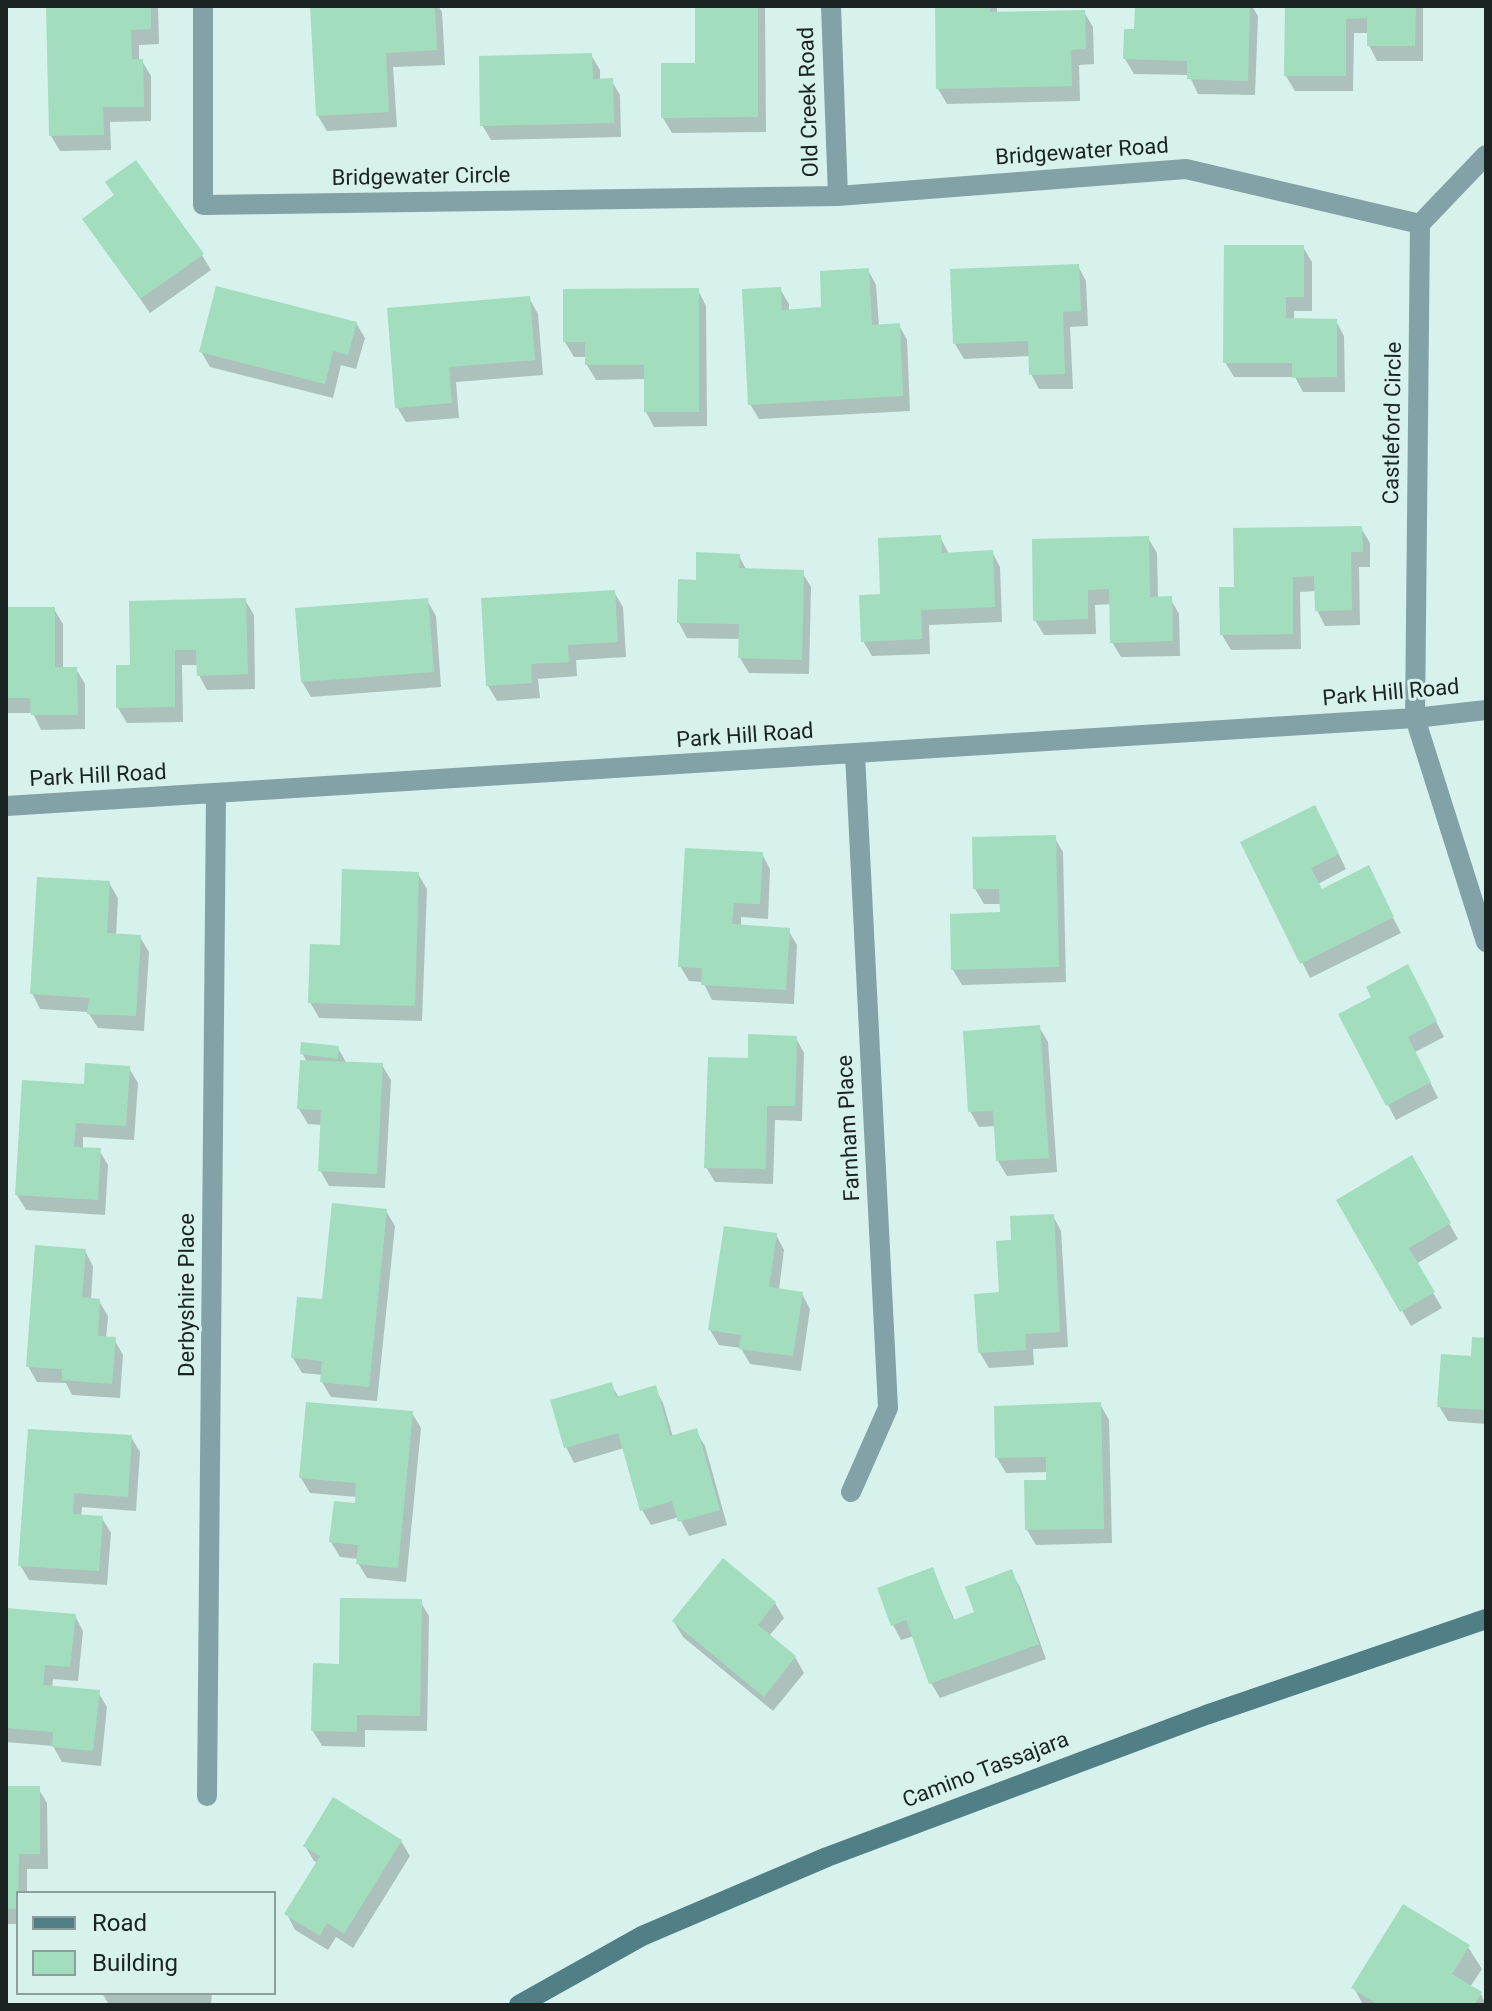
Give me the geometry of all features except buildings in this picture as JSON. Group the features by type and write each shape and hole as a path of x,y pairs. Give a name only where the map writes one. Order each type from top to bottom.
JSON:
{"street":[{"name":"Bridgewater Circle","path":"203,6 203,205 838,196"},
{"name":"Old Creek Road","path":"831,6 838,196"},
{"path":"1420,224 1486,155"},
{"name":"Bridgewater Road","path":"838,196 1186,169 1420,224"},
{"name":"Castleford Circle","path":"1420,224 1415,718 1486,942"},
{"name":"Park Hill Road","path":"6,806 1415,718 1486,710"},
{"name":"Farnham Place","path":"851,1492 888,1408 855,754"},
{"name":"Derbyshire Place","path":"207,1796 216,795"},
{"name":"Camino Tassajara","path":"519,2005 642,1936 827,1857 1206,1715 1486,1619"}]}
